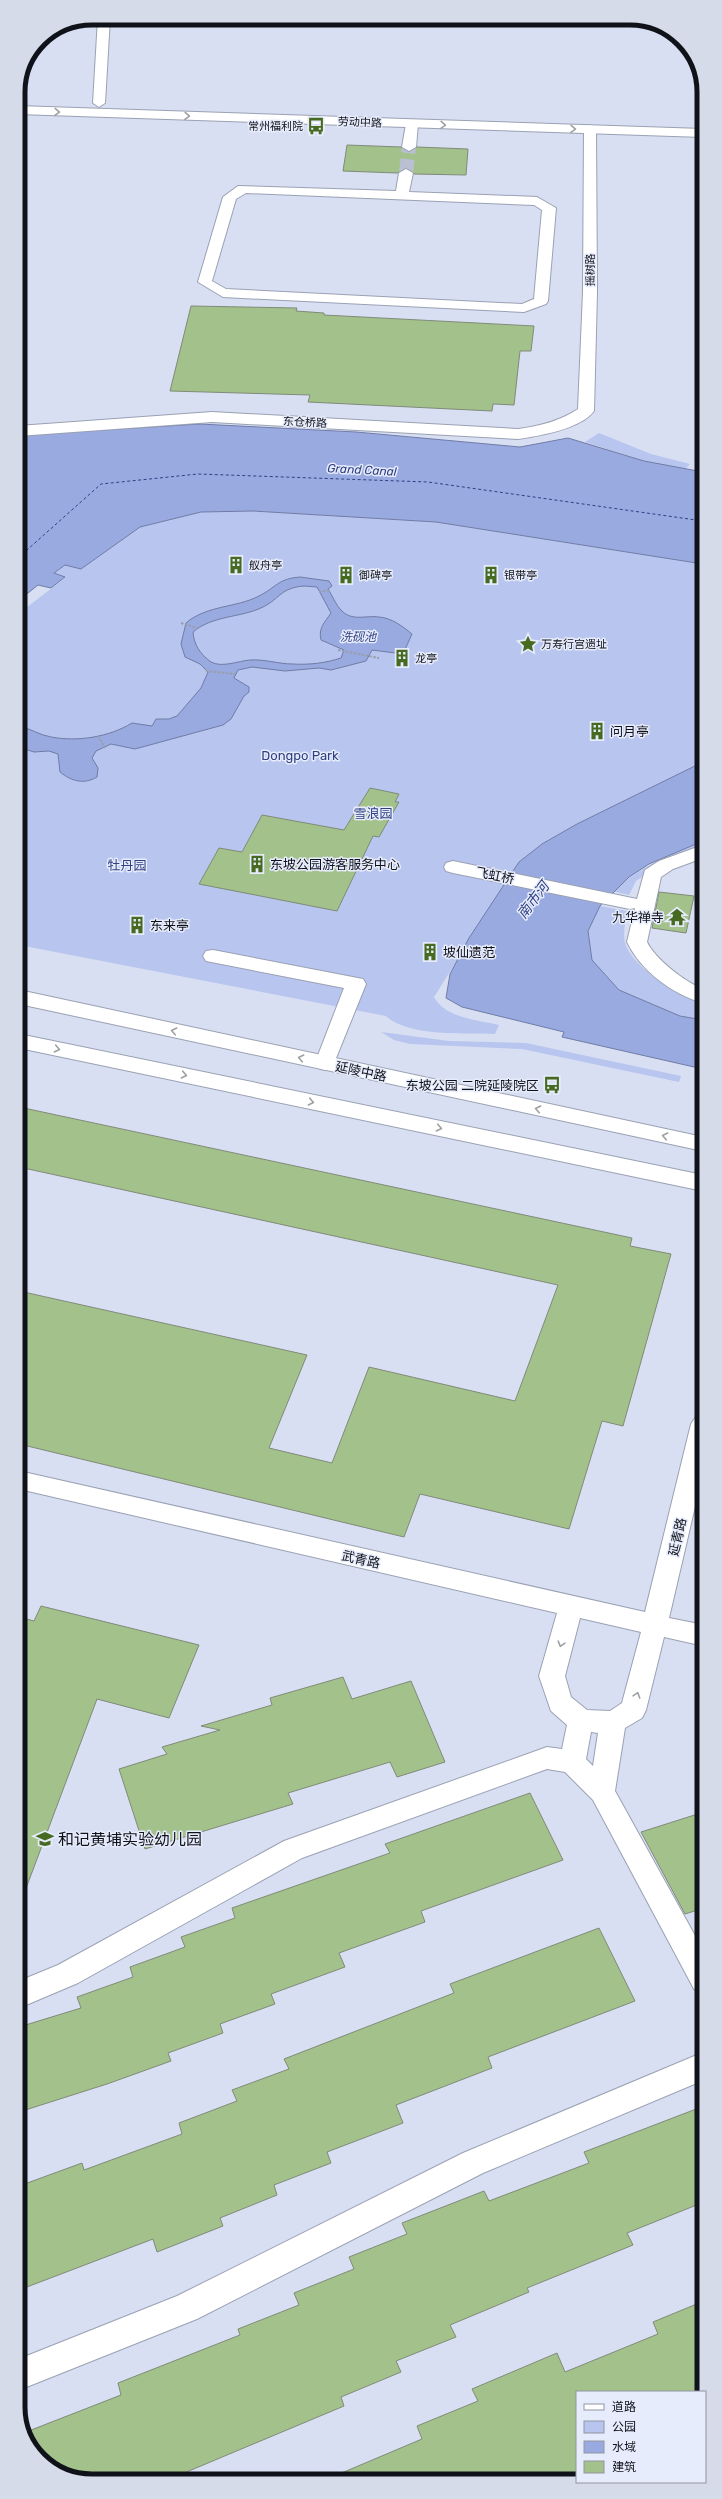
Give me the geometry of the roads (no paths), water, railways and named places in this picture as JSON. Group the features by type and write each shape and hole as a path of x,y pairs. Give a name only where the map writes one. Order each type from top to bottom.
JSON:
{"main road":[{"path":"99,103 104,25"},
{"name":"劳动中路","path":"25,100 697,122"},
{"name":"劳动中路","path":"25,110 697,133"},
{"path":"409,147 412,124"},
{"name":"摇树路","path":"586,411 590,292 590,129"},
{"path":"402,196 406,173"},
{"path":"243,189 402,196 537,201 549,208 541,301 524,308 223,293 204,282 230,197 243,189"},
{"name":"东仓桥路","path":"25,430 212,417 518,434 541,431 572,421 586,411"},
{"path":"697,853 666,864 652,874 637,942 642,954 684,989 697,994"},
{"name":"飞虹桥","path":"453,867 630,903"},
{"path":"213,956 356,984 325,1063"},
{"name":"延陵中路","path":"25,998 697,1143"},
{"path":"25,1042 697,1182"},
{"name":"延青路","path":"613,1722 633,1710 656,1627 697,1450"},
{"name":"武青路","path":"25,1481 656,1627 697,1635"},
{"path":"571,1607 552,1676 560,1702 581,1721 613,1722 602,1792"},
{"path":"572,1762 581,1721"},
{"path":"25,1992 68,1974 294,1848 547,1758 572,1762 602,1792 697,1963"},
{"path":"25,2373 186,2308 473,2163 697,2069"}],"water":[{"name":"Grand Canal","path":"200,424 356,432 520,447 568,438 644,461 697,471 697,563 436,522 253,511 201,512 140,527 81,569 65,565 54,573 65,577 51,588 38,585 25,595 25,435"},
{"name":"洗砚池","path":"300,577 329,581 332,586 328,589 337,605 345,614 354,617 384,618 401,625 412,634 403,654 372,650 366,661 331,670 319,668 285,671 252,667 238,670 234,678 249,687 249,692 244,696 231,719 223,725 135,749 111,744 96,751 92,758 98,768 97,777 87,781 73,780 60,772 58,754 49,751 34,752 25,749 25,728 42,735 72,739 103,735 132,723 152,726 156,719 169,719 177,716 201,688 208,672 200,664 185,657 181,644 186,623 203,613 250,600 286,580","holes":["296,587 317,587 331,613 321,629 321,640 344,650 341,658 323,662 287,664 250,660 230,664 215,664 207,659 196,645 193,632 209,622 254,611 269,604 285,591"]},
{"name":"南市河","path":"697,765 697,844 649,864 629,877 600,906 588,931 592,960 619,990 680,1016 697,1019 697,1068 562,1037 564,1032 462,1007 446,998 450,974 469,938 519,862 542,844 577,824"}],"tunnel":[{"path":"406,173 409,147"}],"place":[{"name":"常州福利院","path":"316,126"},
{"name":"舣舟亭","path":"236,565"},
{"name":"御碑亭","path":"346,575"},
{"name":"银带亭","path":"491,575"},
{"name":"万寿行宫遗址","path":"528,644"},
{"name":"龙亭","path":"402,658"},
{"name":"问月亭","path":"597,731"},
{"name":"东坡公园游客服务中心","path":"257,864"},
{"name":"九华禅寺","path":"677,917"},
{"name":"东来亭","path":"137,925"},
{"name":"坡仙遗范","path":"430,952"},
{"name":"东坡公园 二院延陵院区","path":"552,1085"},
{"name":"和记黄埔实验幼儿园","path":"45,1839"}],"park label":[{"name":"Dongpo Park","path":"300,755"},
{"name":"雪浪园","path":"373,813"},
{"name":"牡丹园","path":"127,865"}]}
